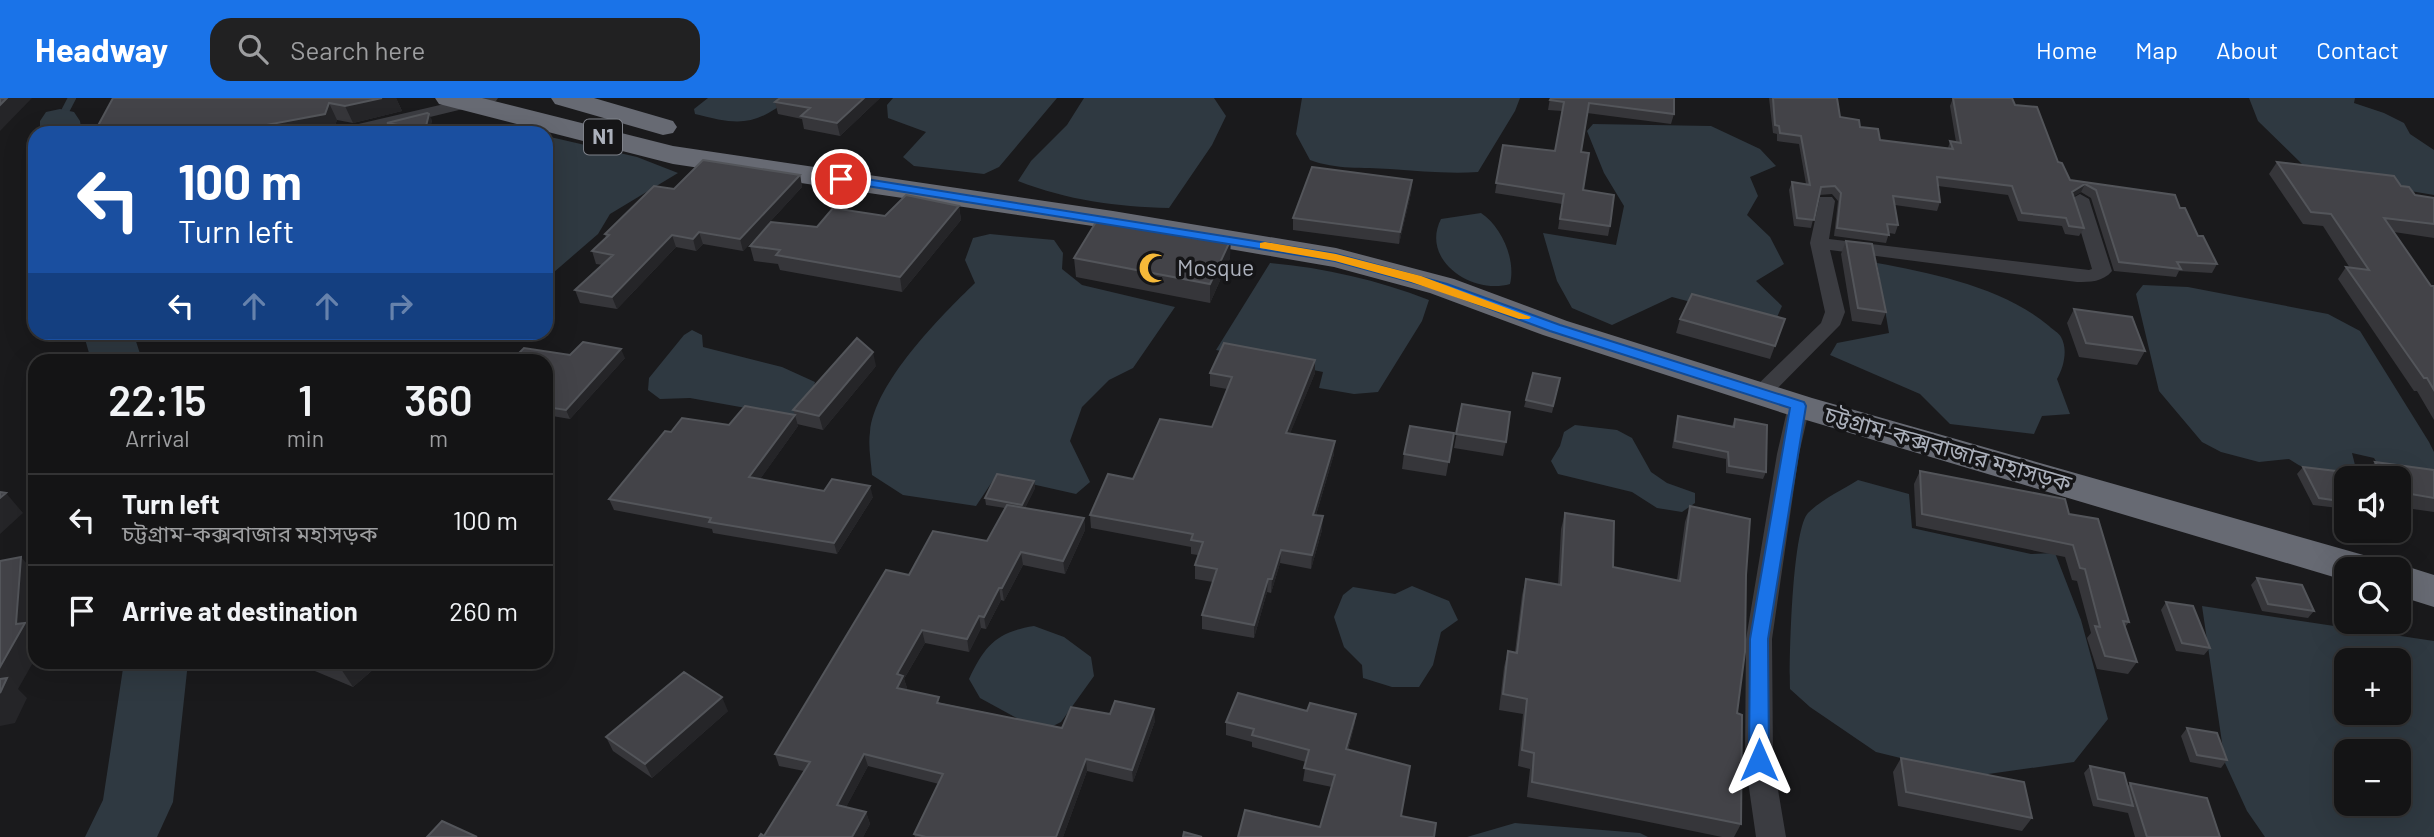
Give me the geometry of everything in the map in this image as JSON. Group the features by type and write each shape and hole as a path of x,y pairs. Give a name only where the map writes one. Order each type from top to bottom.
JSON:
{"highway":[{"name":"চট্টগ্রাম-কক্সবাজার মহাসড়ক","path":"569,98 703,140 759,166"},
{"name":"চট্টগ্রাম-কক্সবাজার মহাসড়ক","path":"470,100 673,155 759,166 1336,258 1442,286 1555,328 1798,406 2334,562"},
{"path":"2411,584 2434,591"}],"street":[{"path":"370,126 470,100"},
{"path":"1819,243 2093,276 2102,271 2080,199"},
{"path":"1760,393 1829,325 1835,312 1819,243 1826,201"},
{"path":"1771,837 1759,760 1759,639 1798,406"}],"shaded area":[{"path":"708,98 790,98 755,119 734,121 695,114 694,109"},
{"path":"893,98 1057,98 999,167 984,174 914,166 903,157 926,132 888,118 887,105"},
{"path":"1084,98 1214,98 1226,116 1212,145 1169,208 1092,201 1018,181 1031,161 1067,125"},
{"path":"1302,98 1520,98 1478,172 1456,173 1340,167 1310,160 1296,134"},
{"path":"2249,98 2355,98 2354,103 2404,123 2410,134 2434,150 2434,195 2369,184 2302,164 2258,121"},
{"path":"1593,124 1711,126 1760,149 1776,166 1750,177 1758,196 1747,215 1770,237 1784,264 1756,281 1782,306 1774,324 1672,297 1612,325 1572,308 1557,281 1543,233 1616,245 1624,206 1604,173 1587,131"},
{"path":"553,138 637,157 678,173 610,214 598,234 553,273"},
{"path":"1481,213 1489,219 1506,245 1511,265 1510,284 1495,286 1466,279 1453,271 1438,248 1436,234 1441,219"},
{"path":"990,234 1054,240 1063,253 1062,269 1082,285 1175,307 1133,368 1109,380 1082,407 1070,441 1090,482 1076,494 996,476 976,506 903,495 872,475 869,437 874,413 883,393 911,352 975,283 965,260 973,238"},
{"path":"1270,263 1351,276 1429,300 1422,321 1378,392 1354,394 1319,388 1323,372 1216,350"},
{"path":"1877,263 1945,277 1989,292 2010,301 2049,326 2059,334 2063,342 2064,358 2057,379 2070,414 2042,416 2034,434 1950,424 1920,394 1830,355 1837,343 1889,333"},
{"path":"2143,285 2188,287 2328,314 2360,331 2429,442 2434,452 2434,477 2411,474 2411,466 2379,466 2374,458 2352,453 2355,465 2334,466 2334,472 2313,471 2289,459 2259,462 2221,452 2202,442 2159,391 2136,294"},
{"path":"692,330 702,335 703,347 782,367 815,382 811,398 796,417 690,398 660,399 648,390 649,378 684,335"},
{"path":"1575,425 1617,430 1632,438 1651,472 1667,483 1695,493 1695,503 1682,512 1657,508 1632,492 1558,474 1551,461 1564,432"},
{"path":"1858,480 1909,494 1912,528 2031,554 2055,553 2081,620 2108,719 2074,762 1974,776 1876,752 1810,707 1790,689 1795,569 1803,524 1813,508"},
{"path":"1412,586 1449,601 1458,620 1441,632 1433,665 1419,687 1392,687 1363,678 1362,665 1344,647 1334,617 1343,595 1353,587 1395,594"},
{"path":"2202,606 2334,626 2334,634 2388,634 2434,641 2434,837 2265,837 2247,811 2225,763"},
{"path":"1034,626 1064,637 1091,657 1094,676 1061,722 1053,726 1033,727 980,698 969,679 981,657 1001,636"},
{"path":"1515,823 1640,833 1648,837 1467,837"}],"building":[{"path":"113,98 382,98 345,106 329,103 325,114 266,126 98,126"},
{"path":"780,98 864,98 837,123 801,116 810,108 775,102"},
{"path":"1674,98 1674,114 1589,103 1581,152 1589,153 1583,190 1614,195 1610,226 1560,219 1564,194 1496,183 1503,145 1555,151 1564,102 1550,100"},
{"path":"1773,98 1837,98 1840,117 1859,120 1860,127 1878,129 1880,140 1953,149 1950,141 1961,143 1953,98 2012,98 2015,105 2037,107 2058,162 2062,163 2070,180 2175,195 2180,208 2185,208 2198,236 2203,236 2217,264 2177,262 2181,269 2119,262 2096,190 2085,184 2072,192 2084,228 2069,226 2066,218 2022,213 2012,186 1937,177 1940,202 1893,196 1898,225 1887,224 1889,235 1837,228 1841,193 1835,186 1821,187 1814,220 1797,218 1792,182 1810,185 1801,136 1780,133 1779,126 1775,125"},
{"path":"427,113 429,114 426,126 387,123"},
{"path":"703,160 800,175 740,239 699,232 693,239 672,235 612,297 575,290 613,255 592,251 609,235 605,234 654,186 674,189"},
{"path":"2277,162 2394,176 2401,186 2409,187 2415,195 2434,198 2434,224 2384,218 2431,286 2434,286 2434,390 2346,267 2369,270 2331,214 2311,212"},
{"path":"1312,167 1412,180 1400,232 1293,218"},
{"path":"906,195 959,206 900,277 776,255 780,250 750,246 771,222 817,227 833,208 885,216"},
{"path":"1099,217 1231,239 1210,284 1074,258"},
{"path":"1846,241 1872,244 1886,312 1858,308"},
{"path":"1692,294 1785,319 1775,346 1680,319"},
{"path":"2074,309 2132,317 2145,351 2086,343"},
{"path":"857,338 873,352 819,416 793,410"},
{"path":"583,342 621,349 566,410 553,408 553,354 518,354 524,348 570,355"},
{"path":"1224,343 1315,360 1286,433 1335,441 1313,515 1323,516 1312,555 1281,550 1272,579 1268,579 1254,625 1202,615 1217,569 1195,565 1203,542 1191,540 1193,534 1090,515 1108,474 1133,479 1160,419 1212,427 1232,377 1210,373"},
{"path":"1533,373 1560,378 1553,406 1526,400"},
{"path":"1462,404 1510,412 1506,442 1456,434"},
{"path":"745,406 795,415 749,477 824,491 832,479 870,486 834,543 709,522 711,518 609,499 665,431 671,432 682,418 729,425"},
{"path":"1678,416 1734,427 1735,419 1767,425 1766,472 1729,466 1728,452 1675,441"},
{"path":"1410,426 1454,433 1449,462 1404,454"},
{"path":"2375,462 2404,466 2377,466"},
{"path":"2303,467 2334,471 2334,500 2319,498"},
{"path":"2411,467 2434,470 2434,498 2411,494"},
{"path":"1920,471 2065,499 2069,514 2098,519 2129,622 2123,621 2137,662 2105,656 2095,626 2100,627 2085,569 2080,568 2073,545 1922,514"},
{"path":"997,474 1034,481 1022,505 985,498"},
{"path":"1007,505 1084,518 1063,561 1021,552 984,617 979,616 967,639 922,630 897,674 903,676 897,688 939,697 937,703 1062,728 1071,707 1110,714 1115,701 1154,709 1132,770 1086,759 1056,837 926,837 914,834 943,774 864,754 837,805 866,812 852,837 759,837 761,834 764,836 810,762 775,754 886,570 909,575 933,531 987,541"},
{"path":"1690,506 1750,519 1745,652 1737,713 1742,715 1741,824 1532,782 1534,753 1522,750 1527,699 1503,694 1508,651 1517,653 1526,579 1561,585 1565,513 1614,521 1613,567 1680,581"},
{"path":"21,557 16,624 25,623 0,667 0,561"},
{"path":"2257,578 2302,585 2314,611 2268,604"},
{"path":"2166,602 2193,606 2210,648 2182,643"},
{"path":"684,672 722,697 645,764 606,737"},
{"path":"7,678 0,693 0,679"},
{"path":"1238,693 1307,711 1310,703 1356,714 1346,749 1410,766 1401,816 1436,823 1434,837 1238,837 1245,810 1320,827 1335,775 1304,768 1309,750 1252,735 1254,729 1226,722"},
{"path":"2187,728 2217,733 2227,760 2197,755"},
{"path":"1901,758 2024,782 2032,818 1906,792"},
{"path":"2090,766 2124,773 2133,806 2098,799"},
{"path":"2130,783 2207,798 2220,837 2147,837"},
{"path":"442,821 477,837 427,837"},
{"path":"1184,832 1202,837 1183,837"}],"waterway":[{"path":"60,121 72,98"},
{"path":"60,121 60,126"},
{"path":"110,340 114,354"},
{"path":"121,837 138,802 155,669"}],"slow traffic":[{"path":"1265,246 1336,258 1442,286 1524,317"}],"place":[{"name":"Mosque","path":"1154,268"}],"route":[{"path":"841,179 1113,220 1336,258 1442,286 1555,328 1798,406 1759,639 1759,760"}]}
